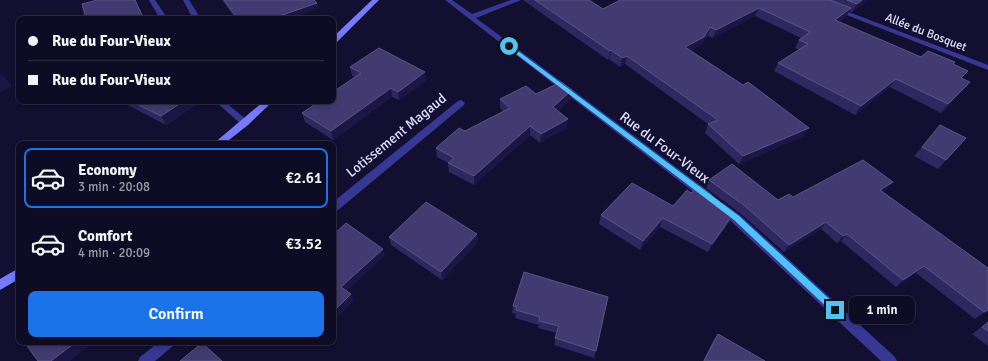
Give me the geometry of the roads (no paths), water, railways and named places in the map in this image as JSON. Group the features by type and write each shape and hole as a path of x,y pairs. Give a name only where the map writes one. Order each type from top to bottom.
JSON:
{"main road":[{"path":"336,38 376,0"},
{"path":"222,141 266,104"},
{"path":"0,284 16,275"}],"street":[{"path":"152,0 162,16"},
{"path":"186,0 195,16"},
{"name":"Rue du Four-Vieux","path":"448,0 736,218 890,361"},
{"path":"471,17 518,0"},
{"name":"Allée du Bosquet","path":"811,0 988,68"},
{"name":"Lotissement Magaud","path":"336,206 461,103"},
{"path":"223,104 245,123"},
{"path":"145,361 165,345"}]}
